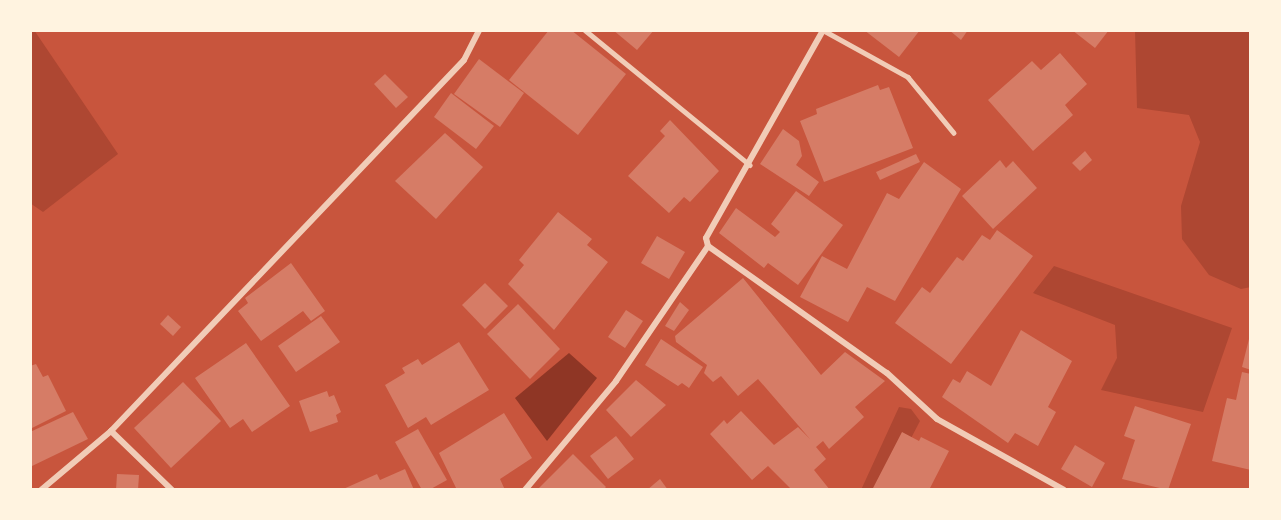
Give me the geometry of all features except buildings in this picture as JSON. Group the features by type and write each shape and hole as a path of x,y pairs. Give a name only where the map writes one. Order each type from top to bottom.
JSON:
{"street":[{"path":"41,490 111,431 464,60 480,30"},
{"path":"823,30 750,165 706,238 708,246 887,373 937,419 1064,490"},
{"path":"525,490 616,381 708,246"},
{"path":"111,431 172,490"}],"lane":[{"path":"585,30 750,165"},
{"path":"823,30 908,77 954,133"}],"shaded area":[{"path":"30,30 34,30 118,154 43,212 30,203"},
{"path":"1135,30 1251,30 1251,287 1241,289 1209,275 1182,239 1181,206 1200,142 1189,115 1137,108"},
{"path":"1054,266 1232,328 1203,412 1101,390 1117,358 1115,325 1033,293"},
{"path":"569,353 597,378 547,441 515,398"},
{"path":"899,407 911,409 920,421 885,488 887,490 861,490"}]}
